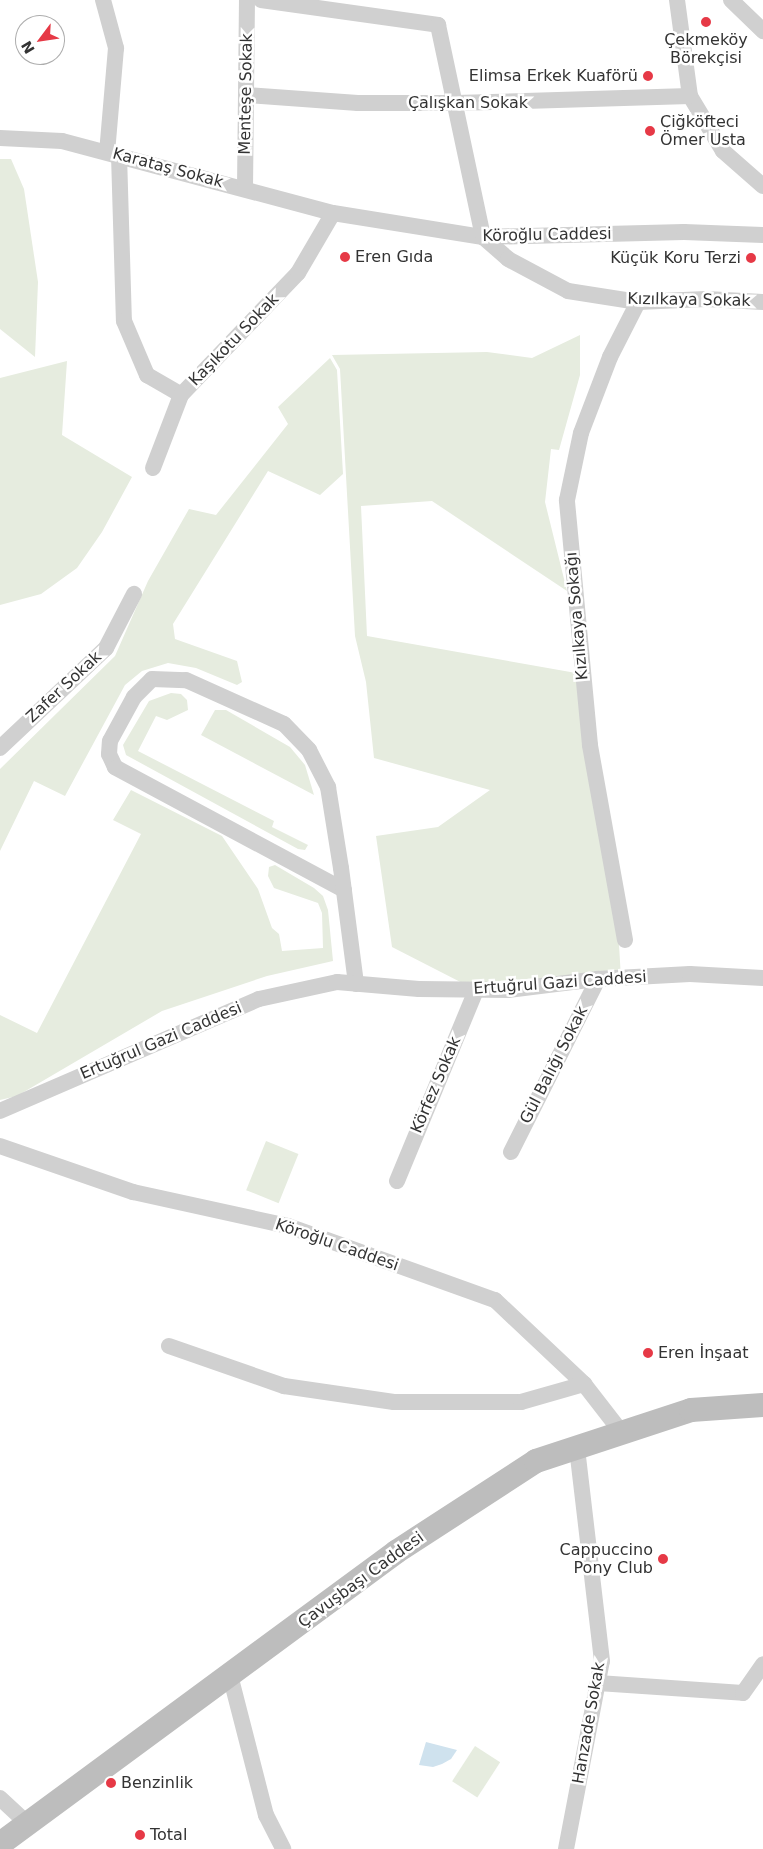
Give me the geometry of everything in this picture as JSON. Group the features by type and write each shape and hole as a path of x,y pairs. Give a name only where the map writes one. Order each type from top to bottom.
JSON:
{"main road":[{"name":"Çavuşbaşı Caddesi","path":"0,1844 429,1531 536,1461 691,1410 763,1405"}],"street":[{"name":"Kaşıkotu Sokak","path":"103,0 116,48 113,154 124,322 146,375 181,395 298,273 333,213"},
{"name":"Menteşe Sokak","path":"245,189 248,0"},
{"path":"261,0 438,25 483,237"},
{"path":"678,0 690,96 723,151 763,186"},
{"path":"731,0 763,31"},
{"name":"Çalışkan Sokak","path":"246,95 358,103 456,104 690,96"},
{"name":"Karataş Sokak","path":"0,138 62,141 333,213"},
{"name":"Köroğlu Caddesi","path":"333,213 483,237 684,232 763,236"},
{"name":"Kızılkaya Sokak","path":"483,237 508,259 568,291 638,302 706,299 763,302"},
{"name":"Kızılkaya Sokağı","path":"625,940 590,745 567,500 581,433 610,357 638,302"},
{"path":"153,468 181,395"},
{"name":"Zafer Sokak","path":"0,748 106,648 134,594"},
{"path":"344,890 115,767 109,754 110,741 134,697 152,680 186,680 284,724 310,750 328,787 344,890 356,984"},
{"name":"Ertuğrul Gazi Caddesi","path":"0,1111 258,999 337,982 508,990 598,979 690,974 763,978"},
{"name":"Gül Balığı Sokak","path":"511,1152 598,979"},
{"name":"Körfez Sokak","path":"397,1181 476,990"},
{"name":"Köroğlu Caddesi","path":"0,1146 133,1192 288,1226 495,1300 584,1384 622,1433"},
{"path":"169,1346 284,1386 394,1402 521,1402 584,1384"},
{"name":"Hanzade Sokak","path":"566,1849 602,1661 577,1448"},
{"path":"598,1683 742,1693 763,1664"},
{"path":"230,1675 266,1815 284,1849"},
{"path":"0,1798 28,1824"}],"shaded area":[{"path":"0,159 11,159 24,189 38,282 35,357 0,329"},
{"path":"580,335 580,375 559,450 551,449 545,502 567,591 432,501 361,506 367,636 576,673 616,895 621,978 476,990 392,947 376,836 438,827 490,790 374,758 366,682 355,636 340,369 332,355 487,352 532,358"},
{"path":"330,358 337,370 343,474 320,495 268,471 173,624 175,639 237,661 242,682 237,685 196,668 168,663 142,671 125,685 65,796 34,781 0,851 0,769 115,656 148,581 189,509 216,515 288,424 278,407"},
{"path":"67,361 62,435 132,477 102,532 77,568 41,594 0,605 0,378"},
{"path":"171,693 181,694 187,700 188,710 167,720 156,716 138,751 274,821 272,827 308,845 305,850 298,849 126,755 123,745 149,701"},
{"path":"215,710 226,710 290,747 305,765 314,795 201,735"},
{"path":"131,790 222,836 258,889 272,928 279,934 282,951 323,948 322,913 318,903 274,888 268,876 269,867 275,865 314,888 323,896 328,910 333,961 267,976 162,1011 17,1096 0,1100 0,1015 37,1033 141,834 113,820"},
{"path":"266,1141 298,1154 279,1203 246,1190"},
{"path":"475,1746 500,1762 477,1798 452,1781"}],"water":[{"path":"426,1742 457,1750 451,1759 442,1764 433,1767 419,1765"}],"place":[{"name":"Çekmeköy Börekçisi","path":"706,22"},
{"name":"Elimsa Erkek Kuaförü","path":"648,76"},
{"name":"Çiğköfteci Ömer Usta","path":"650,131"},
{"name":"Eren Gıda","path":"345,257"},
{"name":"Küçük Koru Terzi","path":"751,258"},
{"name":"Eren İnşaat","path":"648,1353"},
{"name":"Cappuccino Pony Club","path":"663,1559"},
{"name":"Benzinlik","path":"111,1783"},
{"name":"Total","path":"140,1835"}]}
